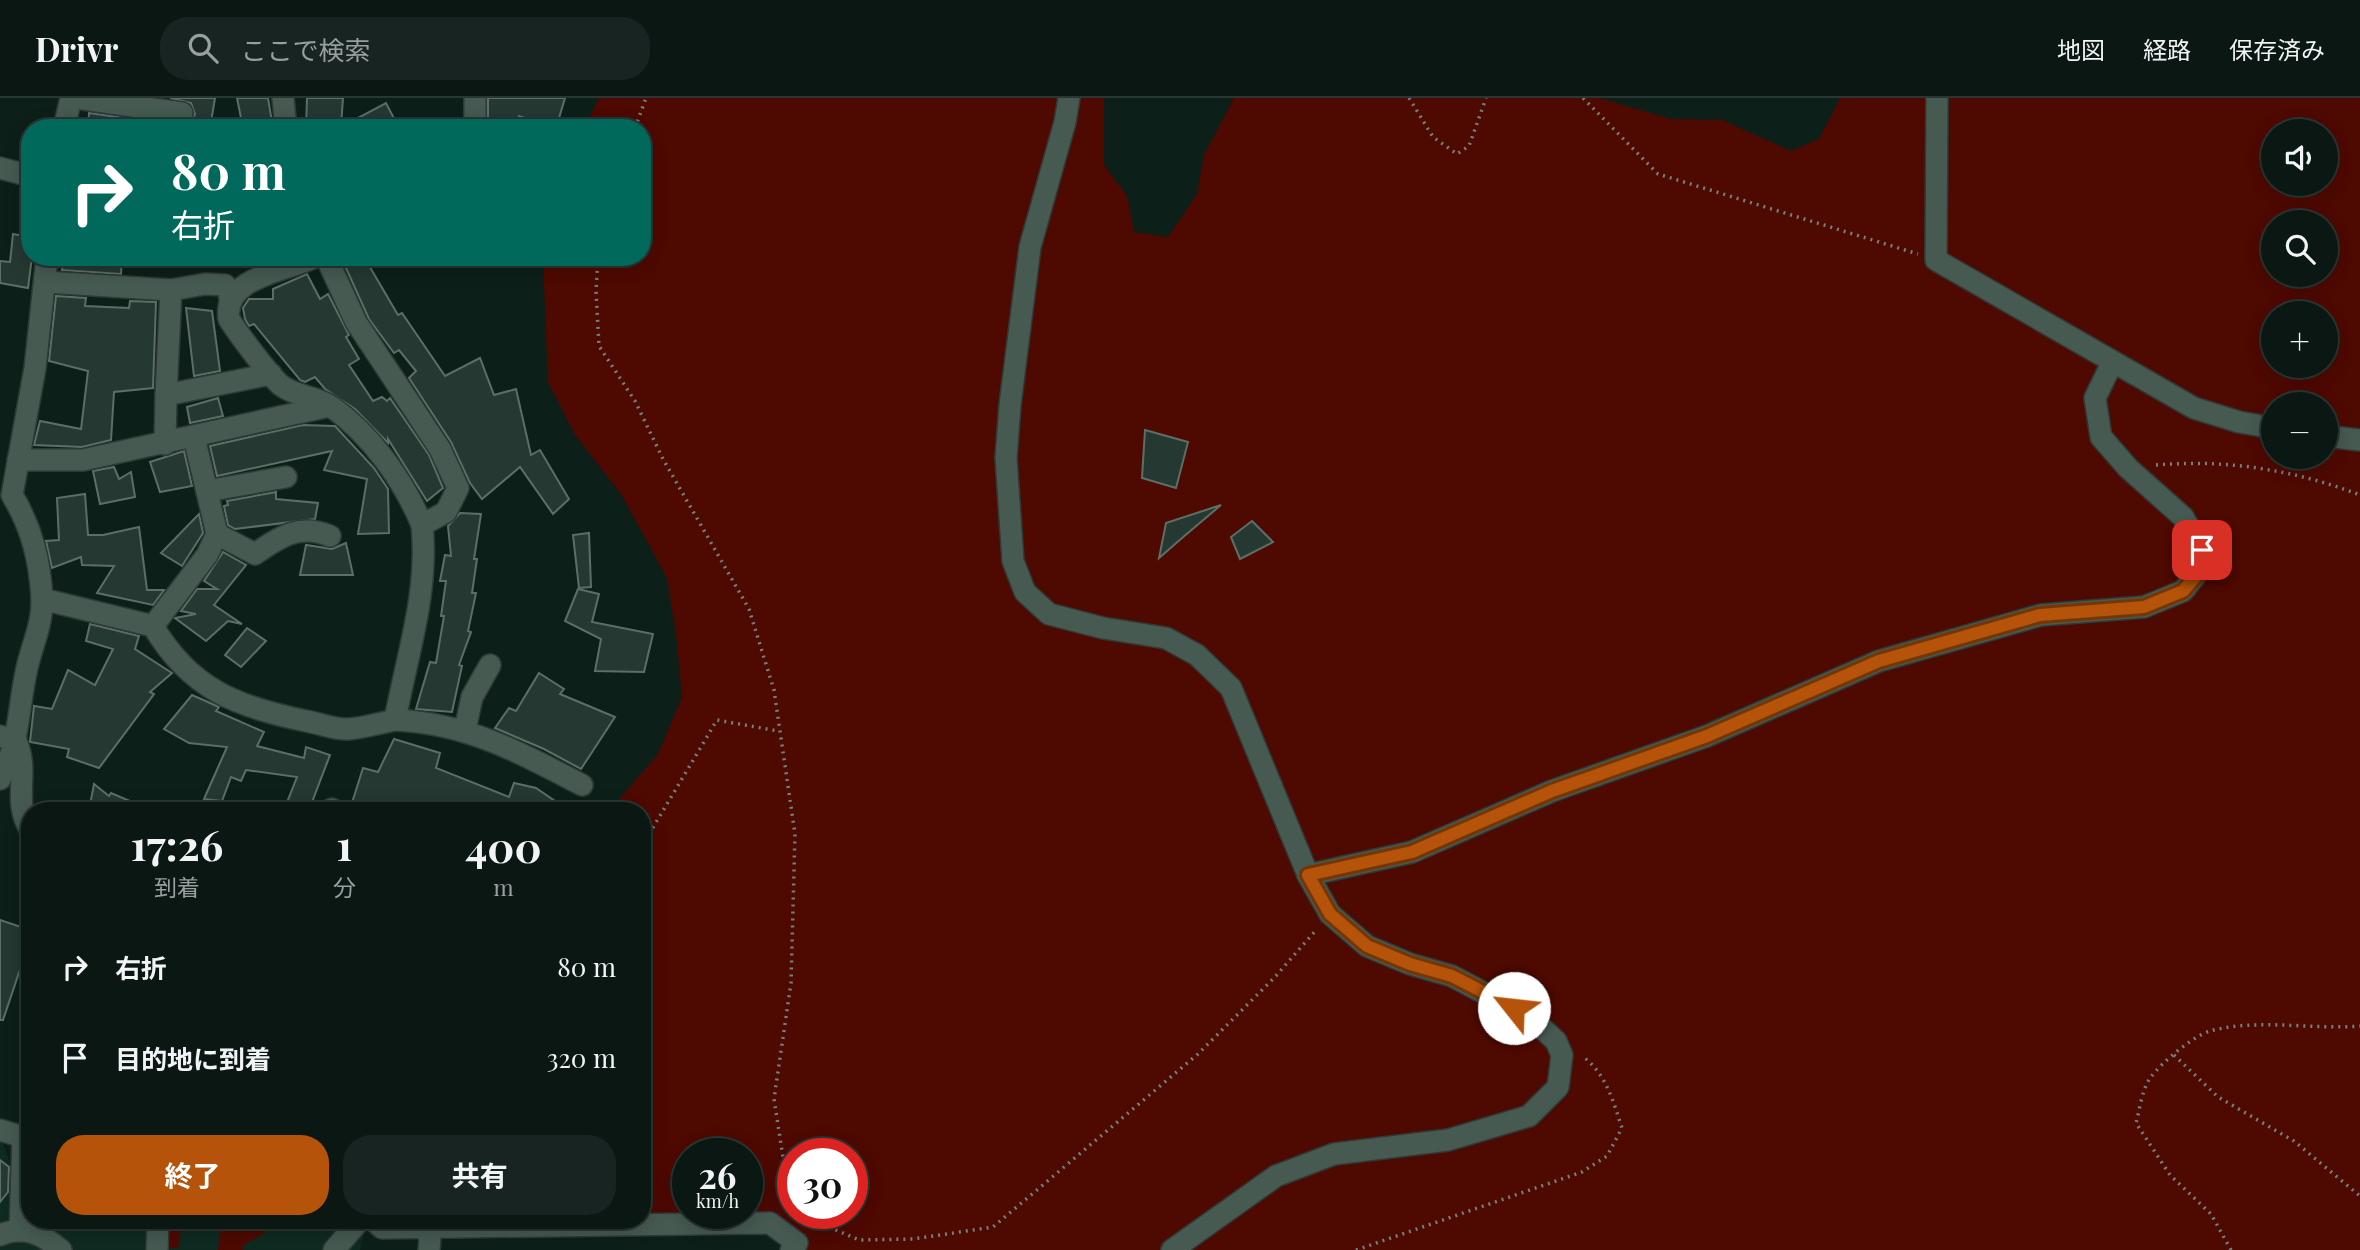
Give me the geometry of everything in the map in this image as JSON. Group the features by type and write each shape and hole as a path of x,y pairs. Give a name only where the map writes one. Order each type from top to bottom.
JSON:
{"street":[{"path":"66,119 71,98"},
{"path":"76,98 182,113"},
{"path":"283,98 285,119"},
{"path":"475,98 475,119"},
{"path":"1069,98 1065,122 1030,247 1010,405 1006,458 1013,561 1025,592 1049,614 1103,628 1166,638 1197,655 1231,688 1308,875 1330,914 1367,946 1410,964 1452,976 1531,1018 1556,1041 1562,1055 1558,1087 1529,1116 1448,1140 1334,1154 1276,1176 1172,1250"},
{"path":"1937,98 1936,260 2054,325 2112,363 2194,408 2261,426"},
{"path":"0,168 21,174"},
{"path":"0,779 8,738 43,612 37,551 24,516 12,495 47,266"},
{"path":"230,300 251,282 298,266"},
{"path":"326,266 356,322 440,449 458,488 446,512 422,525"},
{"path":"46,282 171,290 205,284 225,285 229,290 229,319 271,374 290,390 330,406 366,439 402,484 422,525 424,572 422,595 395,720"},
{"path":"165,444 171,290"},
{"path":"1308,875 1412,852 1552,791 1707,736 1879,661 2040,615 2144,607 2183,591 2196,576 2202,550 2183,517 2128,468 2101,437 2095,398 2112,363"},
{"path":"166,395 271,374"},
{"path":"18,460 83,460 330,406"},
{"path":"153,626 207,555 217,534 194,437"},
{"path":"2338,437 2360,440"},
{"path":"207,491 286,477"},
{"path":"217,534 255,554 292,532 304,530 330,536"},
{"path":"42,599 153,626 167,650 205,685 225,698 274,713 346,729 395,720 422,721 464,730 521,753 582,785"},
{"path":"464,730 472,697 490,666"},
{"path":"8,738 24,758 21,814"},
{"path":"0,1130 21,1136"},
{"path":"21,1172 10,1233 32,1231 61,1250"},
{"path":"651,1224 770,1223 794,1246"},
{"path":"157,1250 158,1229"},
{"path":"334,1250 352,1229"},
{"path":"424,1229 430,1237 429,1250"}],"path":[{"path":"638,119 646,98"},
{"path":"1409,98 1433,137 1457,154 1469,146 1486,98"},
{"path":"1583,98 1658,174 1936,260"},
{"path":"597,266 599,345 635,401 663,459 750,609 774,690 795,834 791,984 774,1099 781,1138"},
{"path":"2128,468 2201,461 2249,466 2330,484 2360,495"},
{"path":"651,831 717,720 778,731"},
{"path":"834,1229 859,1240 913,1238 992,1227 1198,1054 1275,977 1330,914"},
{"path":"2231,1250 2211,1214 2170,1175 2136,1123 2149,1079 2174,1055 2208,1031 2278,1024 2321,1029 2360,1026"},
{"path":"1356,1250 1582,1172 1607,1156 1622,1128 1610,1091 1593,1064 1556,1041"},
{"path":"2174,1055 2218,1097 2294,1141 2360,1196"}],"shaded area":[{"path":"599,98 1104,98 1104,165 1127,196 1134,232 1168,237 1197,194 1204,155 1234,98 1599,98 1671,119 1722,120 1791,151 1819,139 1840,98 2360,98 2360,1250 804,1250 778,1229 868,1229 868,1138 777,1138 777,1229 770,1223 763,1223 763,1138 672,1138 672,1221 651,1220 651,802 617,802 658,754 682,697 676,634 667,578 621,494 575,435 548,382 543,266 651,266 651,119 588,119"},
{"path":"0,1135 21,1194 21,1229 365,1229 360,1250 0,1250"},
{"path":"164,1229 181,1229 178,1248 164,1248"},
{"path":"221,1229 271,1229 242,1246 243,1250 218,1250"}],"building":[{"path":"170,98 215,98 212,119 193,119 195,114 191,103"},
{"path":"237,98 268,98 272,119 241,119"},
{"path":"307,98 343,98 342,119 306,119"},
{"path":"488,98 565,98 559,119 528,119 519,116 518,119 488,119"},
{"path":"386,103 394,119 356,119"},
{"path":"89,113 131,119 89,119"},
{"path":"13,234 21,235 21,266 31,266 28,288 0,283 0,261 10,262"},
{"path":"63,266 121,266 121,274 62,270"},
{"path":"345,266 369,266 398,315 402,313 445,376 480,358 494,395 516,389 531,455 540,450 569,499 553,514 520,467 482,499 470,483 451,442 409,378 416,371 399,350 394,353 369,319"},
{"path":"307,274 320,299 328,294 349,335 346,337 359,359 349,365 373,401 382,397 387,401 390,398 429,455 443,488 427,501 388,439 388,443 355,409 325,389 315,377 305,382 300,380 254,324 249,326 245,319 243,308 249,299 273,299 273,289"},
{"path":"56,296 86,298 85,306 129,308 130,301 156,302 153,388 114,392 111,440 82,447 34,445 40,421 81,429 88,371 49,361"},
{"path":"186,308 212,311 220,371 194,376"},
{"path":"218,398 223,416 190,423 187,407"},
{"path":"303,425 335,426 374,468 388,489 389,533 358,534 367,479 324,470 332,451 217,476 210,446"},
{"path":"1145,430 1188,442 1176,488 1142,478"},
{"path":"184,451 192,486 160,492 150,462"},
{"path":"114,467 119,479 131,472 135,497 100,504 93,471"},
{"path":"276,492 276,499 318,503 315,519 235,529 228,525 224,506 228,505 227,501"},
{"path":"85,494 88,535 103,535 139,527 147,590 164,590 153,605 97,593 114,566 82,565 81,557 52,568 46,541 59,540 57,498"},
{"path":"1221,505 1182,538 1159,558 1166,523"},
{"path":"460,513 481,514 474,559 477,559 472,593 476,593 468,631 471,632 459,665 462,666 452,712 416,709 430,662 436,663 444,616 441,616 446,581 440,581 445,555 451,556 448,526"},
{"path":"199,514 203,533 182,566 161,553"},
{"path":"1252,521 1273,542 1240,559 1231,537"},
{"path":"589,533 591,587 579,588 573,535"},
{"path":"346,543 353,575 300,575 306,545 332,549"},
{"path":"223,552 246,565 214,605 242,624 228,621 206,641 175,618 196,614 181,611 197,589 217,589 204,581"},
{"path":"578,589 599,594 592,622 653,634 644,672 595,671 601,639 565,621"},
{"path":"90,624 139,636 135,649 172,673 150,692 154,694 99,768 67,757 69,749 30,742 34,706 52,709 68,670 95,685 113,649 86,641"},
{"path":"247,628 266,641 241,667 225,655"},
{"path":"539,673 564,689 560,694 615,717 581,769 544,749 495,728 509,708 516,711"},
{"path":"192,695 219,707 216,711 264,732 257,746 304,758 306,747 330,755 312,802 287,802 297,777 246,770 241,781 231,777 222,801 204,799 227,747 189,743 164,729"},
{"path":"394,739 440,753 436,768 509,797 514,783 536,788 556,802 352,802 363,768 378,772"},
{"path":"94,784 109,796 111,793 132,802 91,802"},
{"path":"0,920 21,927 21,967 3,1020 0,1020"},
{"path":"0,1160 9,1167 8,1192 0,1202"}],"route":[{"path":"1514,1008 1452,976 1410,964 1367,946 1330,914 1308,875 1412,852 1552,791 1707,736 1879,661 2040,615 2144,607 2183,591 2196,576 2202,550"}]}
